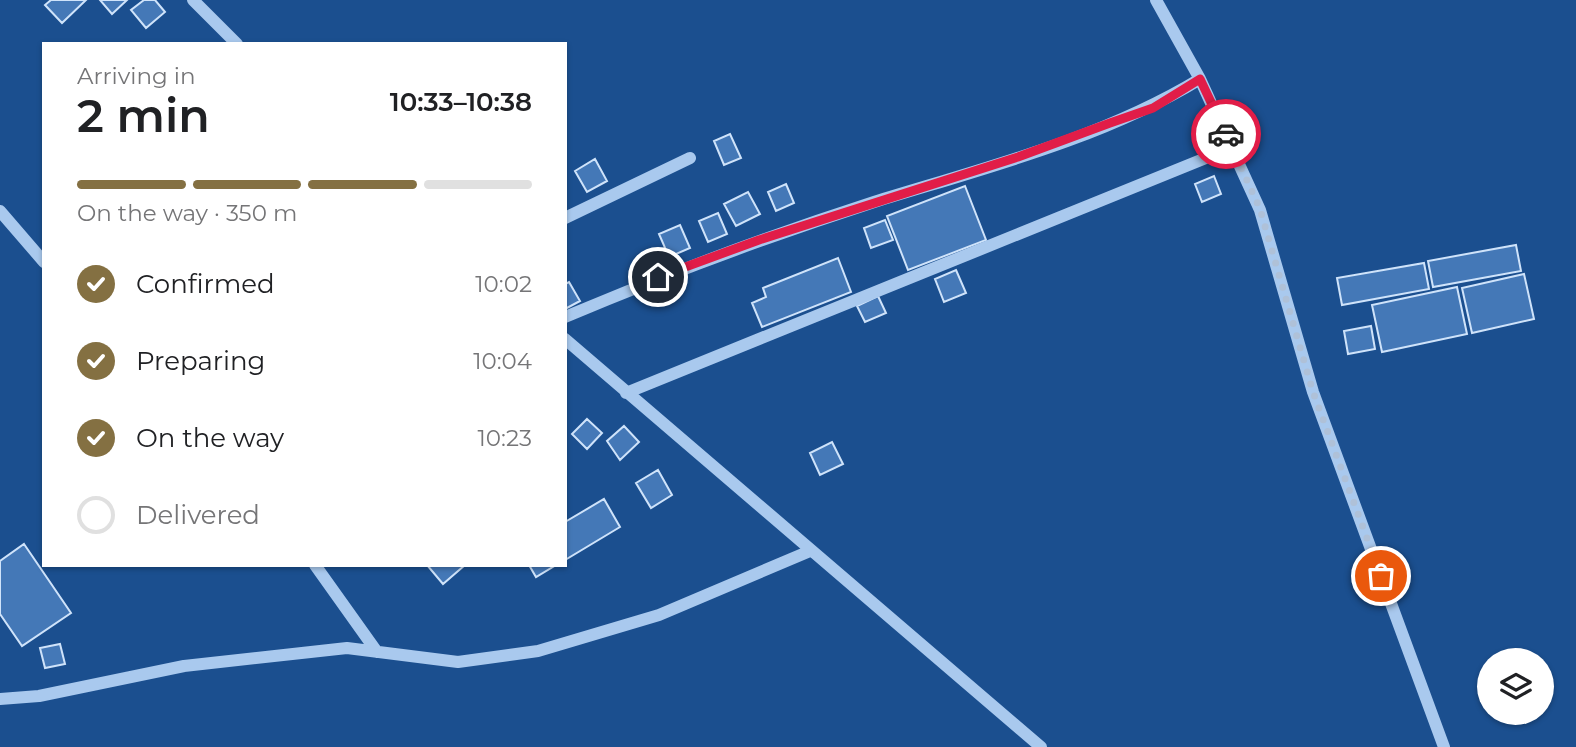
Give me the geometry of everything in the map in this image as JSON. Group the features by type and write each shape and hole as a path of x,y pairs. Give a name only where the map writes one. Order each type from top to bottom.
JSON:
{"street":[{"path":"193,0 235,42"},
{"path":"1156,0 1200,79 1260,209 1313,392 1444,747"},
{"path":"567,316 759,240 1018,157 1153,108 1200,79"},
{"path":"626,393 1233,147"},
{"path":"567,217 690,158"},
{"path":"0,211 42,260"},
{"path":"567,341 1041,747"},
{"path":"0,699 39,696 184,666 347,648 458,662 538,651 659,615 810,551"},
{"path":"316,567 377,652"}],"building":[{"path":"51,0 86,0 62,23 45,5"},
{"path":"100,0 127,0 112,14"},
{"path":"144,0 155,0 165,12 146,28 131,10"},
{"path":"730,134 741,158 724,165 714,141"},
{"path":"595,159 607,181 587,192 575,171"},
{"path":"1214,176 1221,194 1202,202 1195,184"},
{"path":"786,184 794,203 776,211 768,192"},
{"path":"965,186 986,240 908,270 887,216"},
{"path":"748,192 760,214 736,226 724,204"},
{"path":"718,213 727,234 708,242 699,221"},
{"path":"885,220 893,240 871,248 864,228"},
{"path":"680,225 690,248 669,257 659,234"},
{"path":"1516,245 1521,271 1433,287 1428,261"},
{"path":"838,258 851,292 762,327 752,303 766,297 763,288"},
{"path":"1424,263 1429,289 1342,305 1337,278"},
{"path":"956,270 966,293 944,302 935,279"},
{"path":"1524,274 1534,319 1472,333 1462,288"},
{"path":"569,282 580,301 567,308"},
{"path":"1457,287 1467,334 1382,352 1372,305"},
{"path":"878,296 886,313 865,322 857,306"},
{"path":"1371,326 1375,349 1348,354 1344,331"},
{"path":"587,419 602,433 587,449 572,434"},
{"path":"624,426 639,442 620,460 607,441"},
{"path":"832,442 843,464 820,475 810,453"},
{"path":"658,470 672,495 651,508 636,483"},
{"path":"604,499 620,527 567,559 567,521"},
{"path":"24,544 71,613 22,646 0,614 0,561"},
{"path":"429,567 463,567 443,584"},
{"path":"530,567 553,567 536,577"},
{"path":"60,644 65,664 45,668 40,648"}],"way so far":[{"path":"1226,134 1260,209 1313,392 1381,576"}],"route":[{"path":"658,277 864,205 1018,157 1153,108 1200,79 1226,134"}]}
